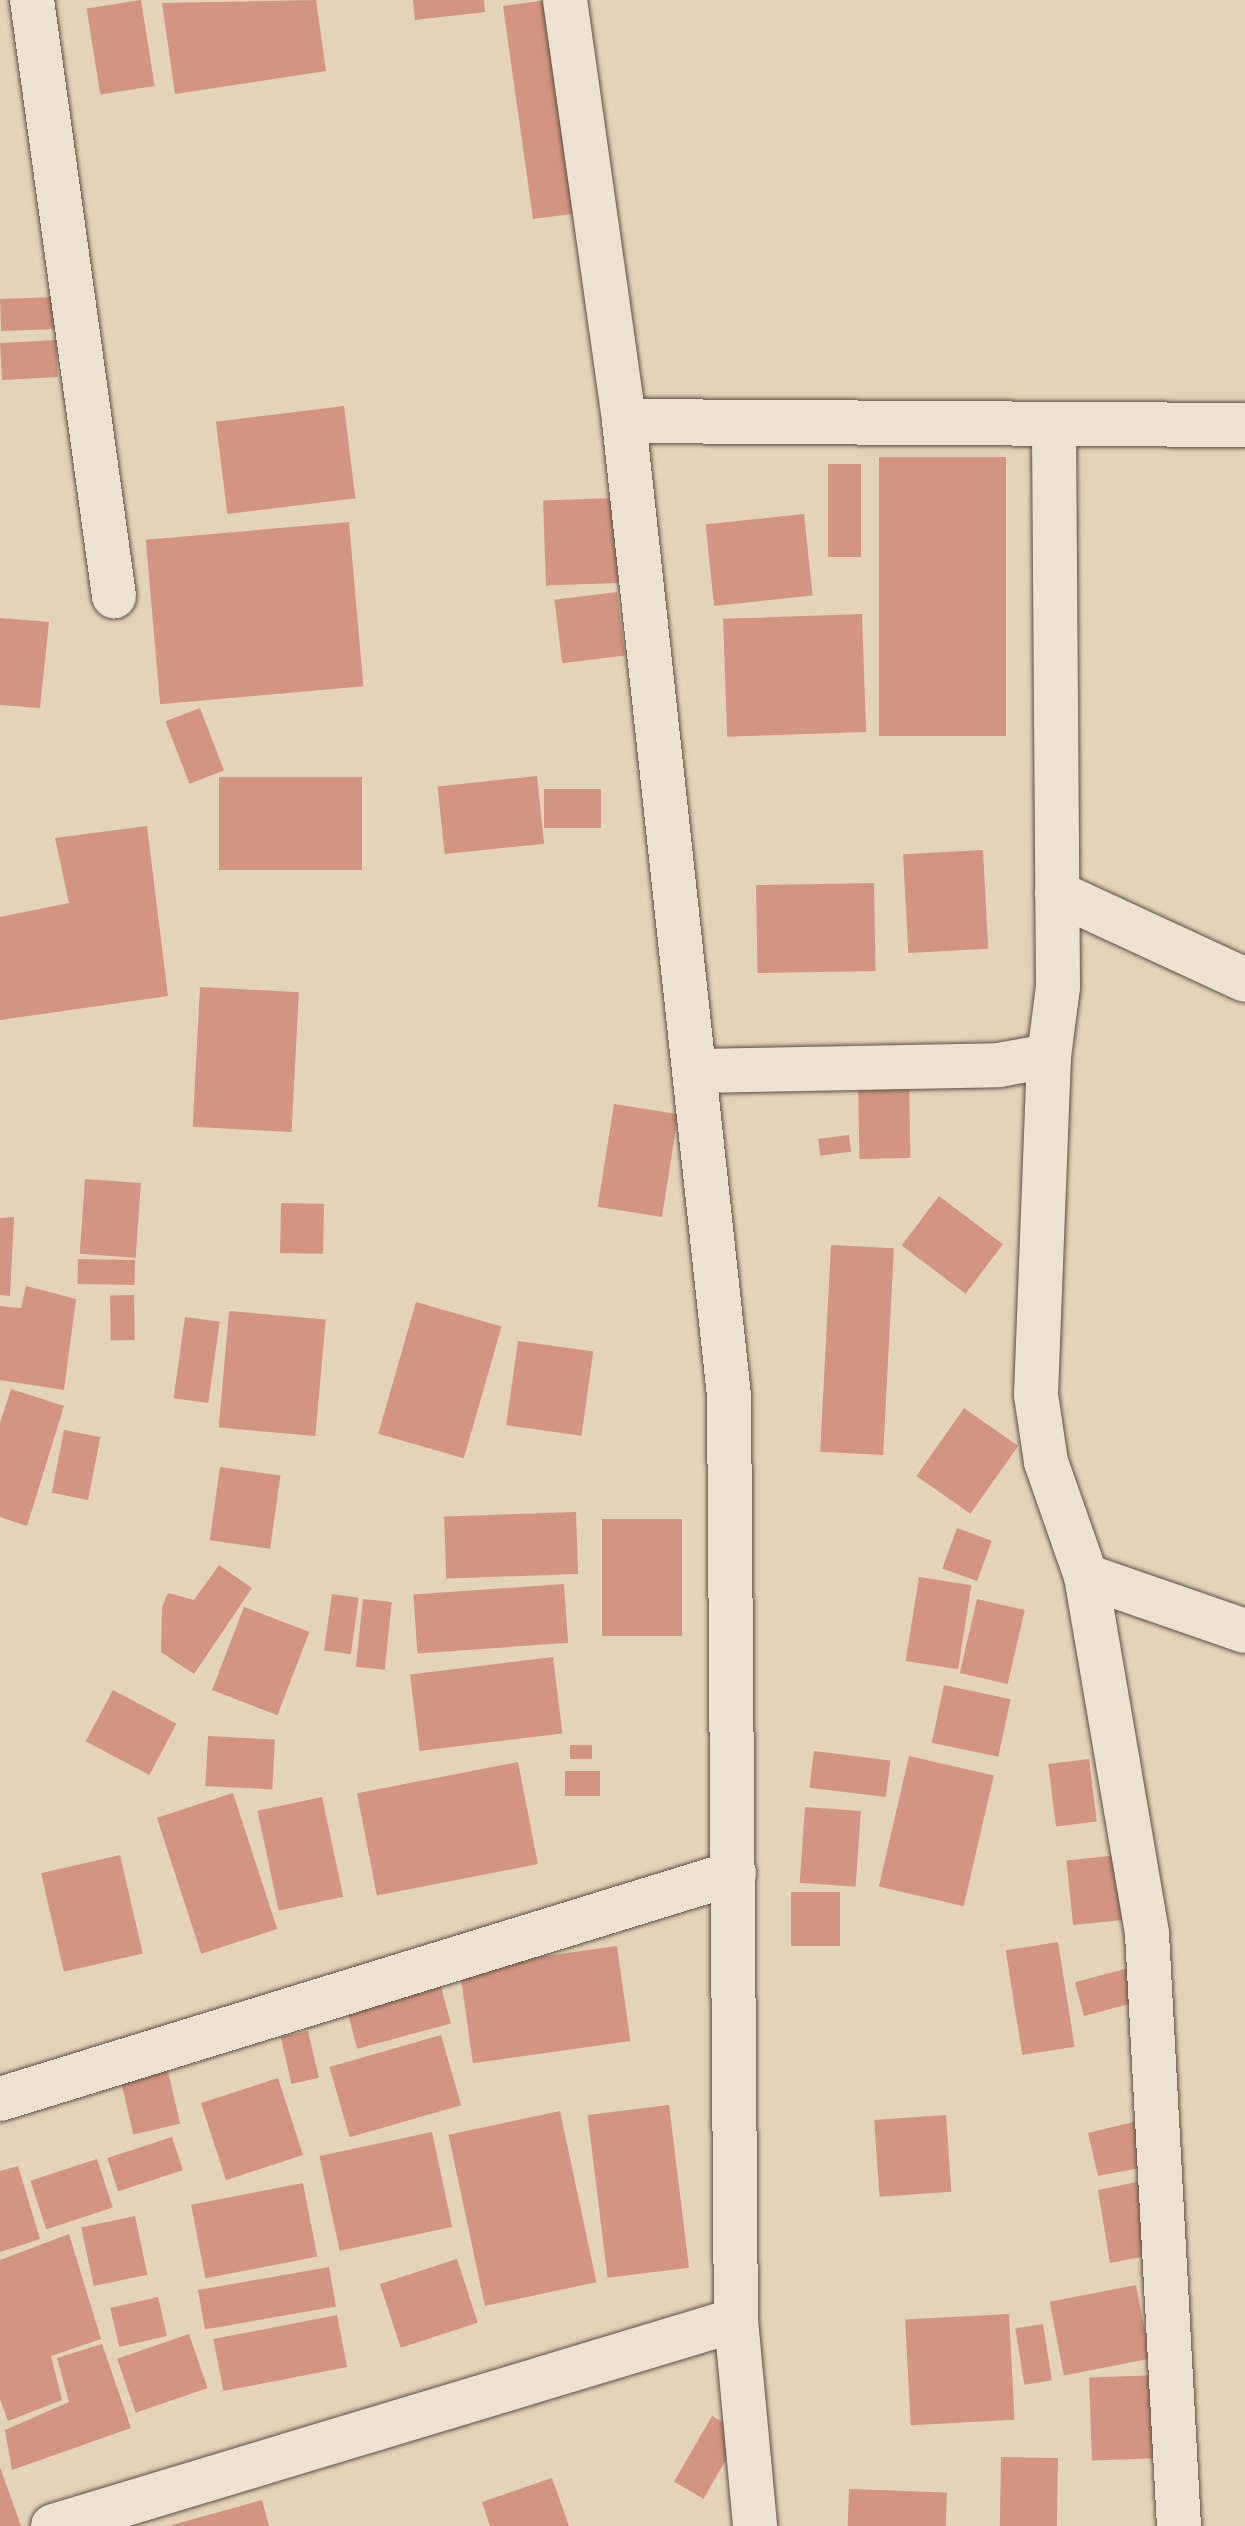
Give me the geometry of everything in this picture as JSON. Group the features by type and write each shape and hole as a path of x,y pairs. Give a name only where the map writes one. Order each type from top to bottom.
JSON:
{"street":[{"path":"32,0 114,596"},
{"path":"565,0 624,421 697,1071 729,1396 736,2320 755,2526"},
{"path":"624,421 1245,425"},
{"path":"1054,426 1057,893 1036,1395 1046,1462 1086,1576 1147,1934 1179,2526"},
{"path":"1057,893 1245,980"},
{"path":"697,1071 999,1065 1049,1056"},
{"path":"1086,1576 1245,1631"},
{"path":"0,2099 734,1873"},
{"path":"53,2526 736,2320"}],"building":[{"path":"141,0 155,86 100,95 87,9"},
{"path":"316,0 326,71 175,94 162,3"},
{"path":"413,0 484,0 485,12 415,20"},
{"path":"547,0 587,212 533,219 503,6"},
{"path":"56,297 57,329 1,331 0,299"},
{"path":"56,340 58,377 2,380 0,343"},
{"path":"344,406 355,498 227,514 216,422"},
{"path":"879,457 1006,457 1006,736 879,736"},
{"path":"828,464 861,464 861,557 828,557"},
{"path":"615,498 618,583 546,585 543,501"},
{"path":"804,514 813,596 714,606 706,524"},
{"path":"349,522 363,686 160,704 146,540"},
{"path":"617,592 625,656 562,663 554,600"},
{"path":"862,614 866,732 727,737 723,619"},
{"path":"0,618 49,622 40,708 0,705"},
{"path":"200,708 224,771 189,784 165,721"},
{"path":"537,776 544,844 445,854 438,786"},
{"path":"219,777 362,777 362,870 219,870"},
{"path":"544,789 601,789 601,828 544,828"},
{"path":"147,826 168,996 0,1020 0,917 69,903 55,838"},
{"path":"983,850 988,949 908,953 903,854"},
{"path":"874,883 876,971 758,973 756,885"},
{"path":"200,987 299,992 292,1132 193,1127"},
{"path":"909,1076 910,1158 859,1159 858,1077"},
{"path":"614,1104 678,1114 662,1217 598,1207"},
{"path":"849,1135 851,1152 820,1156 818,1139"},
{"path":"85,1179 141,1183 136,1258 80,1254"},
{"path":"939,1196 1003,1244 966,1294 902,1246"},
{"path":"281,1203 324,1204 323,1254 280,1253"},
{"path":"14,1217 10,1296 0,1295 0,1218"},
{"path":"831,1245 894,1248 883,1455 820,1452"},
{"path":"78,1259 135,1260 135,1285 78,1284"},
{"path":"26,1286 76,1299 64,1390 0,1380 0,1306 21,1308"},
{"path":"110,1295 134,1295 135,1340 111,1340"},
{"path":"416,1302 502,1327 464,1458 378,1434"},
{"path":"229,1311 326,1319 315,1436 219,1428"},
{"path":"185,1317 220,1322 208,1403 174,1398"},
{"path":"518,1341 593,1352 581,1436 506,1425"},
{"path":"11,1389 64,1406 27,1526 0,1517 0,1423"},
{"path":"964,1408 1018,1446 970,1514 916,1476"},
{"path":"64,1430 100,1437 88,1500 52,1493"},
{"path":"220,1467 280,1475 270,1549 210,1540"},
{"path":"576,1512 578,1574 446,1579 444,1517"},
{"path":"602,1519 682,1519 682,1636 602,1636"},
{"path":"957,1528 992,1541 977,1581 942,1568"},
{"path":"219,1565 252,1588 194,1674 161,1652 162,1607 168,1593 194,1600"},
{"path":"919,1577 971,1585 958,1669 906,1661"},
{"path":"564,1584 568,1643 417,1653 413,1595"},
{"path":"332,1594 359,1598 351,1654 324,1650"},
{"path":"363,1599 392,1602 385,1670 356,1667"},
{"path":"977,1599 1025,1610 1008,1684 960,1673"},
{"path":"244,1607 309,1632 277,1715 212,1690"},
{"path":"553,1657 562,1733 419,1751 410,1675"},
{"path":"944,1685 1011,1699 998,1757 932,1743"},
{"path":"113,1690 177,1724 149,1775 86,1741"},
{"path":"208,1736 275,1740 272,1789 205,1786"},
{"path":"570,1745 592,1745 592,1759 570,1759"},
{"path":"814,1751 890,1760 886,1797 809,1788"},
{"path":"909,1756 994,1776 964,1906 879,1887"},
{"path":"1089,1759 1097,1822 1056,1827 1048,1764"},
{"path":"518,1762 538,1864 377,1895 357,1793"},
{"path":"565,1771 600,1771 600,1796 565,1796"},
{"path":"233,1793 277,1929 201,1954 157,1818"},
{"path":"322,1797 343,1897 279,1910 257,1811"},
{"path":"805,1807 861,1811 856,1887 800,1883"},
{"path":"1128,1854 1135,1919 1073,1925 1066,1860"},
{"path":"120,1855 143,1953 64,1972 41,1873"},
{"path":"791,1892 840,1892 840,1946 791,1946"},
{"path":"1058,1942 1075,2047 1022,2055 1006,1950"},
{"path":"617,1946 630,2041 473,2063 460,1968"},
{"path":"1132,1967 1141,2001 1084,2016 1075,1982"},
{"path":"440,1983 451,2024 357,2049 346,2008"},
{"path":"308,2031 319,2078 292,2084 281,2037"},
{"path":"441,2035 461,2105 350,2137 329,2067"},
{"path":"161,2041 180,2124 133,2135 114,2052"},
{"path":"278,2078 303,2155 226,2180 201,2103"},
{"path":"669,2105 689,2268 608,2278 588,2115"},
{"path":"560,2111 596,2282 485,2306 448,2135"},
{"path":"946,2115 951,2192 880,2197 874,2120"},
{"path":"1150,2118 1155,2165 1098,2176 1088,2133"},
{"path":"432,2132 452,2227 340,2251 320,2156"},
{"path":"172,2137 183,2170 118,2191 107,2158"},
{"path":"97,2159 113,2208 46,2229 30,2181"},
{"path":"18,2166 40,2239 0,2252 0,2171"},
{"path":"1157,2178 1162,2253 1110,2263 1098,2190"},
{"path":"303,2183 317,2257 205,2278 191,2205"},
{"path":"135,2216 147,2275 94,2286 81,2227"},
{"path":"69,2234 101,2339 51,2356 62,2400 8,2421 0,2399 0,2260"},
{"path":"457,2259 478,2323 401,2348 380,2284"},
{"path":"329,2267 336,2306 205,2329 198,2290"},
{"path":"1136,2285 1150,2359 1064,2375 1050,2302"},
{"path":"158,2297 167,2336 119,2347 110,2308"},
{"path":"1009,2314 1015,2420 911,2425 905,2319"},
{"path":"337,2315 347,2367 223,2391 213,2339"},
{"path":"1043,2324 1052,2380 1024,2385 1015,2328"},
{"path":"189,2334 208,2388 136,2413 117,2359"},
{"path":"102,2344 131,2428 12,2470 5,2430 69,2402 57,2358"},
{"path":"1159,2375 1162,2458 1092,2460 1089,2377"},
{"path":"712,2416 741,2433 703,2499 674,2482"},
{"path":"1001,2457 1058,2458 1057,2526 1000,2526"},
{"path":"0,2467 21,2526 0,2526"},
{"path":"552,2478 569,2526 490,2526 482,2502"},
{"path":"849,2489 947,2492 946,2526 848,2526"},
{"path":"262,2500 269,2526 172,2526 172,2525"}]}
